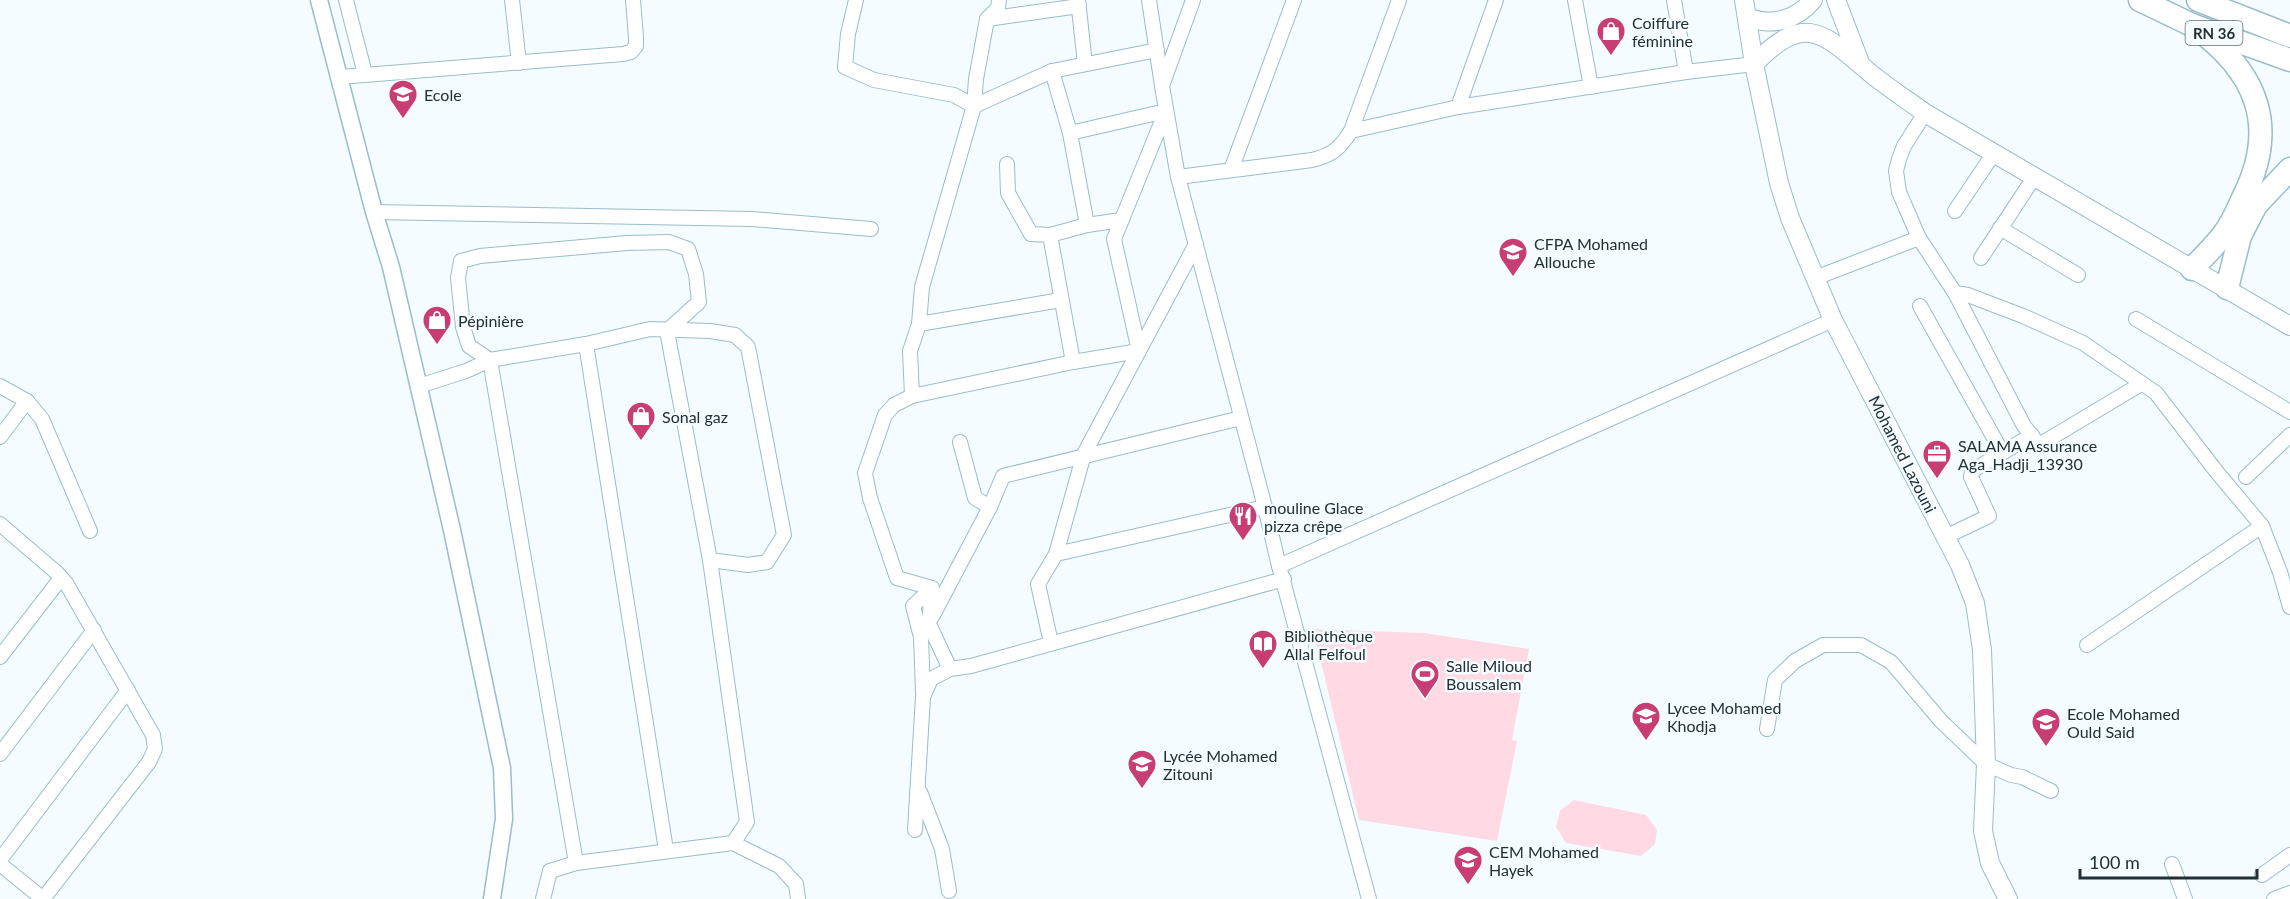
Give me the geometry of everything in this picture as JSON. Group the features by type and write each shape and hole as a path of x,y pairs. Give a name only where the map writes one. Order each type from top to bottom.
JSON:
{"highway":[{"name":"RN 36","path":"2140,0 2192,25 2290,60"},
{"path":"2198,0 2290,36"},
{"path":"2192,25 2224,50 2244,76 2258,110 2261,129 2261,147 2248,189 2224,234 2193,269"},
{"path":"2227,288 2240,236 2256,205 2290,169"}],"main road":[{"path":"1754,64 1779,41 1813,0"},
{"path":"1836,0 1861,65"},
{"path":"1746,9 1768,22 1828,39 1925,113 2290,326"},
{"name":"Mohamed Lazouni","path":"1746,9 1754,64 1779,183 1790,218 1833,320 1960,565 1975,603 1982,650 1986,764 1983,831 1990,863 2008,899"},
{"path":"2168,254 2187,254 2212,246"}],"street":[{"path":"319,0 374,212 391,267 453,530 502,768 504,819 492,899"},
{"path":"346,0 365,74"},
{"path":"513,0 519,63"},
{"path":"340,77 632,52 636,46 633,0"},
{"path":"856,0 848,34 845,67 874,80 954,95 974,106"},
{"path":"912,396 910,351 919,324 922,287 974,106 976,79 987,19 998,8 999,0"},
{"path":"1149,0 1178,177 1369,899"},
{"path":"1162,86 1193,0"},
{"path":"1231,171 1294,0"},
{"path":"1178,177 1329,156 1342,145 1351,131 1399,0"},
{"path":"1458,107 1496,0"},
{"path":"1575,0 1591,87"},
{"path":"1674,0 1686,72"},
{"path":"987,19 1079,3 1085,64"},
{"path":"974,106 1052,71 1157,50"},
{"path":"1351,131 1458,107 1686,72 1754,64"},
{"path":"1052,71 1070,133 1087,225"},
{"path":"1070,133 1166,111"},
{"path":"1139,351 1114,239 1166,111"},
{"path":"1925,113 1904,146 1896,171 1899,192 1919,238 1955,293 2024,426 2039,445 2141,384"},
{"path":"1955,211 1994,153"},
{"path":"1007,164 1008,193 1031,234 1050,235 1087,225 1122,220"},
{"path":"1980,258 2035,176"},
{"path":"374,212 752,219 872,229"},
{"path":"2000,228 2078,275"},
{"path":"1050,235 1072,362"},
{"path":"1815,278 1919,238"},
{"path":"576,863 490,360 469,346 463,327 458,278 461,261 480,256 627,243 669,242 688,249 696,274 699,302 667,331"},
{"path":"1051,643 1038,584 1056,554 1084,457 1196,244"},
{"path":"1955,293 2023,316 2083,343 2156,393 2262,526 2285,567 2290,607"},
{"path":"919,324 1061,300"},
{"path":"1920,306 2002,452"},
{"path":"2136,319 2290,412"},
{"path":"923,697 931,679 950,669 971,666 1051,643 1281,573 1833,320"},
{"path":"418,386 466,371 490,360 586,344 650,329 710,330 735,335 748,347 784,535 767,562 748,565 710,560"},
{"path":"667,331 710,560 747,822 733,843"},
{"path":"586,344 666,850"},
{"path":"932,588 897,579 870,498 865,473 885,415 894,405 912,396 1072,362 1139,351"},
{"path":"0,386 27,401 47,429 90,531"},
{"path":"0,437 27,401"},
{"path":"929,624 990,507 1003,476 1241,418"},
{"path":"1945,537 1989,516 1970,474 2032,435"},
{"path":"2246,477 2290,435"},
{"path":"960,442 975,498 990,507"},
{"path":"1056,554 1265,507"},
{"path":"2087,645 2262,526"},
{"path":"0,543 4,528 62,578 94,630 128,690 153,735 155,749 152,758 43,899 0,862 128,690"},
{"path":"0,657 62,578"},
{"path":"932,588 929,624 950,669"},
{"path":"915,830 923,697 921,637 913,606 932,588"},
{"path":"0,754 94,630"},
{"path":"1767,729 1775,680 1795,661 1823,645 1861,645 1891,662 1941,721 1986,764 2011,775 2022,777 2051,791"},
{"path":"918,787 942,849 949,891"},
{"path":"543,899 550,871 576,863 733,843 779,866 796,884 798,899"},
{"path":"2262,875 2290,855"},
{"path":"2172,864 2185,899"},
{"path":"2274,899 2290,893"}],"shaded area":[{"name":"Salle Miloud Boussalem","path":"1313,629 1424,633 1529,649 1512,740 1517,741 1497,841 1359,820"},
{"path":"1574,800 1646,815 1657,830 1655,844 1641,856 1566,843 1556,827 1560,811"}],"place":[{"name":"Coiffure féminine","path":"1611,56"},
{"name":"Ecole","path":"403,120"},
{"name":"CFPA Mohamed Allouche","path":"1513,278"},
{"name":"Pépinière","path":"437,346"},
{"name":"Sonal gaz","path":"641,442"},
{"name":"SALAMA Assurance Aga_Hadji_13930","path":"1937,480"},
{"name":"mouline Glace pizza crêpe","path":"1243,542"},
{"name":"Bibliothèque Allal Felfoul","path":"1263,670"},
{"name":"Salle Miloud Boussalem","path":"1425,700"},
{"name":"Lycee Mohamed Khodja","path":"1646,742"},
{"name":"Ecole Mohamed Ould Said","path":"2046,748"},
{"name":"Lycée Mohamed Zitouni","path":"1142,790"},
{"name":"CEM Mohamed Hayek","path":"1468,886"}]}
